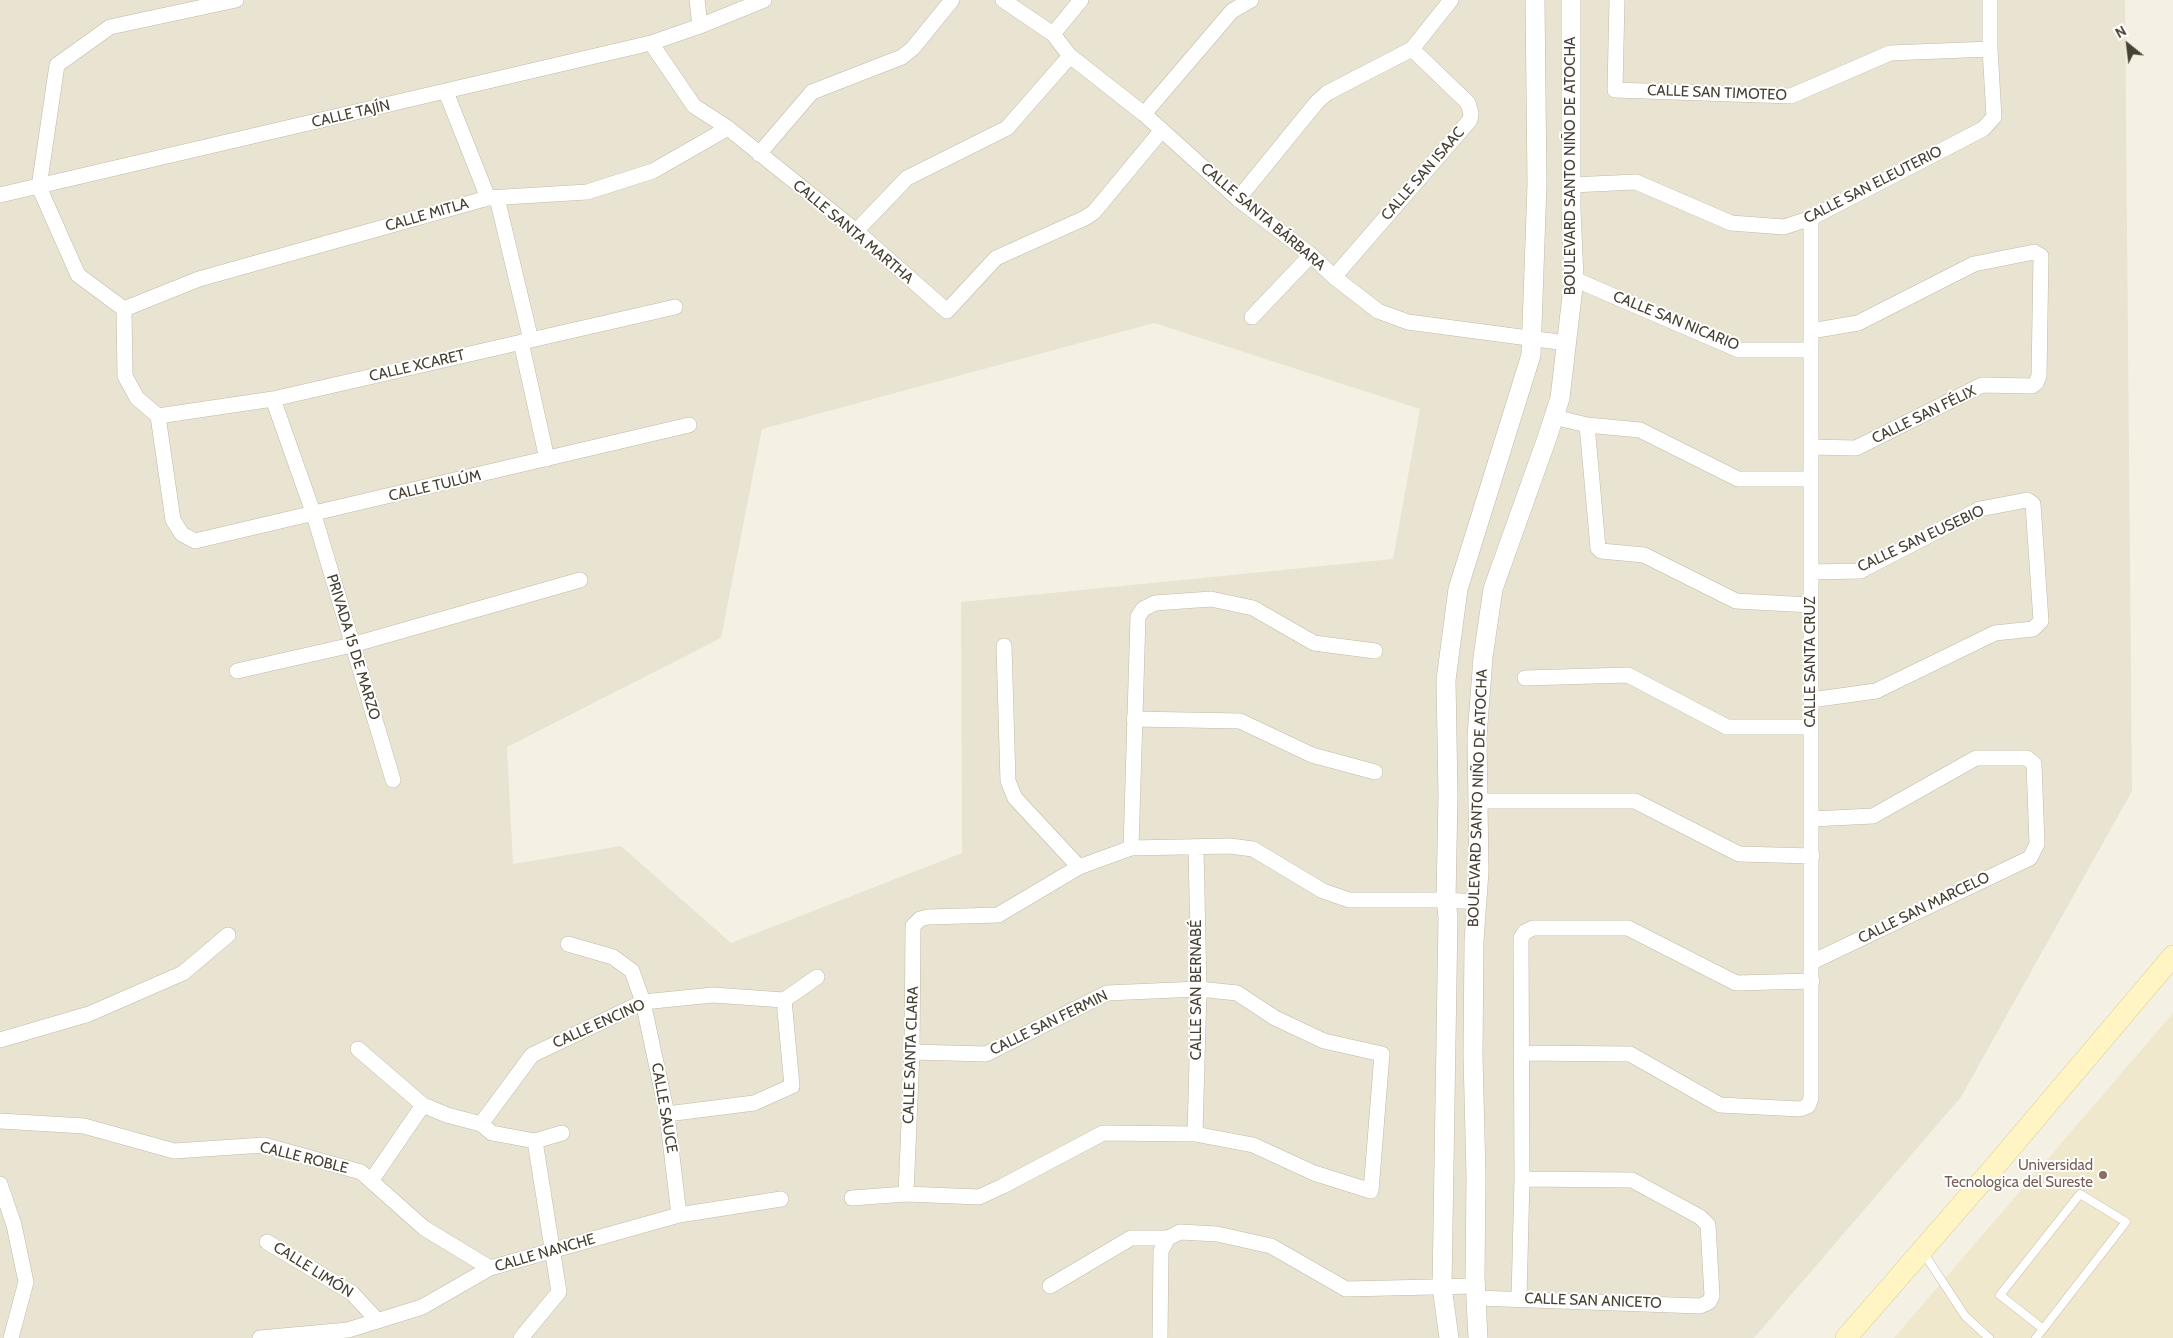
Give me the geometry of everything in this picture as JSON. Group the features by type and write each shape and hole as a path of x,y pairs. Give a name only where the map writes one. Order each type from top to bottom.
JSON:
{"main road":[{"path":"1846,1338 2173,956"}],"street":[{"path":"158,416 136,398 125,376 124,309 78,275 39,188 57,65 110,27 236,0"},
{"path":"697,0 700,26"},
{"name":"CALLE TAJÍN","path":"0,195 39,188 651,43 700,26 764,0"},
{"path":"759,154 812,92 902,57 913,48 952,0"},
{"name":"CALLE SANTA BÁRBARA","path":"1003,0 1053,34 1070,56 1144,114 1238,199 1311,255 1334,277 1378,311 1408,322 1566,343"},
{"path":"1053,34 1081,0"},
{"path":"1144,114 1232,11 1251,0"},
{"path":"1238,199 1317,102 1327,93 1412,49 1451,0"},
{"name":"BOULEVARD SANTO NIÑO DE ATOCHA","path":"1449,1338 1442,1288 1448,917 1446,900 1448,795 1446,680 1458,588 1531,355 1537,184 1535,0"},
{"name":"BOULEVARD SANTO NIÑO DE ATOCHA","path":"1478,1338 1475,1292 1476,1176 1473,1055 1474,941 1479,872 1478,737 1483,657 1493,589 1560,398 1574,279 1571,185 1571,0"},
{"name":"CALLE SAN TIMOTEO","path":"1617,0 1615,90 1791,96 1890,53 1990,49"},
{"path":"1990,0 1990,49"},
{"name":"CALLE SANTA MARTHA","path":"651,43 694,106 728,128 856,231 947,311 996,258 1085,218 1094,212 1162,130"},
{"name":"CALLE SAN ISAAC","path":"1334,277 1470,120 1472,112 1468,103 1412,49"},
{"name":"CALLE SAN ELEUTERIO","path":"1571,185 1636,182 1731,223 1784,227 1811,218 1982,129 1994,116 1990,49"},
{"path":"856,231 908,178 1007,128 1070,56"},
{"path":"446,92 492,198 526,341 547,459"},
{"name":"CALLE MITLA","path":"124,309 200,279 492,198 587,192 654,171 728,128"},
{"name":"CALLE SANTA CRUZ","path":"1522,1053 1630,1054 1720,1105 1800,1109 1808,1106 1811,1098 1811,218"},
{"name":"CALLE SAN FÉLIX","path":"1811,331 1858,323 1974,264 2034,252 2040,256 2039,376 2036,383 2032,386 1982,385 1856,448 1811,448"},
{"path":"1252,317 1311,255"},
{"name":"CALLE SAN NICARIO","path":"1574,279 1738,350 1811,350"},
{"name":"CALLE XCARET","path":"158,416 273,399 675,307"},
{"name":"PRIVADA 15 DE MARZO","path":"273,399 314,515 393,780"},
{"name":"CALLE TULÚM","path":"158,416 173,520 182,534 195,541 314,515 689,425"},
{"path":"1554,417 1587,425 1640,430 1738,479 1811,479"},
{"path":"1587,425 1598,548 1601,551 1644,555 1736,601 1811,605"},
{"name":"CALLE SAN EUSEBIO","path":"1811,572 1860,571 1980,509 2027,500 2033,504 2041,622 2038,627 1995,633 1876,691 1811,700"},
{"path":"237,670 352,645 580,580"},
{"path":"1131,848 1138,617 1144,609 1155,603 1211,598 1253,608 1314,643 1375,651"},
{"path":"1004,646 1008,781 1015,798 1079,867 1131,848 1230,846 1254,848 1323,891 1349,900 1446,900 1477,902"},
{"path":"1525,678 1628,674 1727,726 1811,727"},
{"path":"1134,719 1240,721 1312,755 1375,772"},
{"name":"CALLE SAN MARCELO","path":"1812,819 1873,816 1976,758 2027,758 2034,764 2037,844 2030,858 1812,962"},
{"path":"1477,801 1635,800 1740,854 1812,856"},
{"name":"CALLE SAN BERNABÉ","path":"1195,1134 1199,989 1196,847"},
{"name":"CALLE SANTA CLARA","path":"906,1194 912,1052 913,926 920,919 928,917 998,915 1079,867"},
{"path":"1520,1298 1522,1179 1521,938 1526,932 1533,928 1628,928 1736,983 1812,982"},
{"path":"0,1040 89,1014 183,973 228,935"},
{"name":"CALLE SAUCE","path":"568,944 613,957 632,971 644,1002 668,1114 679,1215"},
{"path":"668,1114 754,1103 792,1086 784,1000 817,977"},
{"name":"CALLE SAN FERMIN","path":"912,1052 986,1054 1107,993 1199,989 1237,993 1276,1018 1324,1041 1382,1054 1371,1191 1314,1173 1253,1145 1195,1134"},
{"name":"CALLE ENCINO","path":"481,1124 532,1055 644,1002 713,995 784,1000"},
{"path":"358,1049 423,1104 447,1115 481,1124 492,1133 535,1142 562,1133"},
{"path":"370,1181 423,1104"},
{"name":"CALLE ROBLE","path":"0,1121 84,1126 174,1151 264,1145 361,1172 424,1228 490,1268"},
{"path":"852,1198 906,1194 979,1197 1103,1133 1195,1134"},
{"path":"521,1338 559,1292 535,1142"},
{"name":"CALLE SAN ANICETO","path":"1050,1286 1131,1238 1168,1238 1180,1232 1216,1234 1271,1246 1346,1289 1442,1288 1520,1298 1700,1306 1709,1302 1712,1296 1708,1225 1700,1217 1632,1180 1522,1179"},
{"path":"0,1184 7,1226 26,1282 11,1338"},
{"name":"CALLE NANCHE","path":"260,1338 348,1330 422,1308 490,1268 679,1215 781,1199"},
{"path":"1160,1338 1161,1251 1168,1238"},
{"name":"CALLE LIMÓN","path":"267,1242 352,1292 378,1321"}],"lane":[{"path":"2036,1338 2126,1222 2080,1194 2000,1295 2042,1328"},
{"path":"1922,1251 1966,1316 1989,1338"}],"shaded area":[{"path":"0,0 2125,0 2132,791 1961,1097 1754,1338 0,1338","holes":["1154,323 1420,409 1393,559 961,602 962,853 731,943 621,846 513,864 507,747 721,638 762,429"]},
{"name":"Universidad Tecnologica del Sureste","path":"2173,1013 2173,1338 1894,1338"}],"place":[{"name":"Universidad Tecnologica del Sureste","path":"2103,1175"}]}
